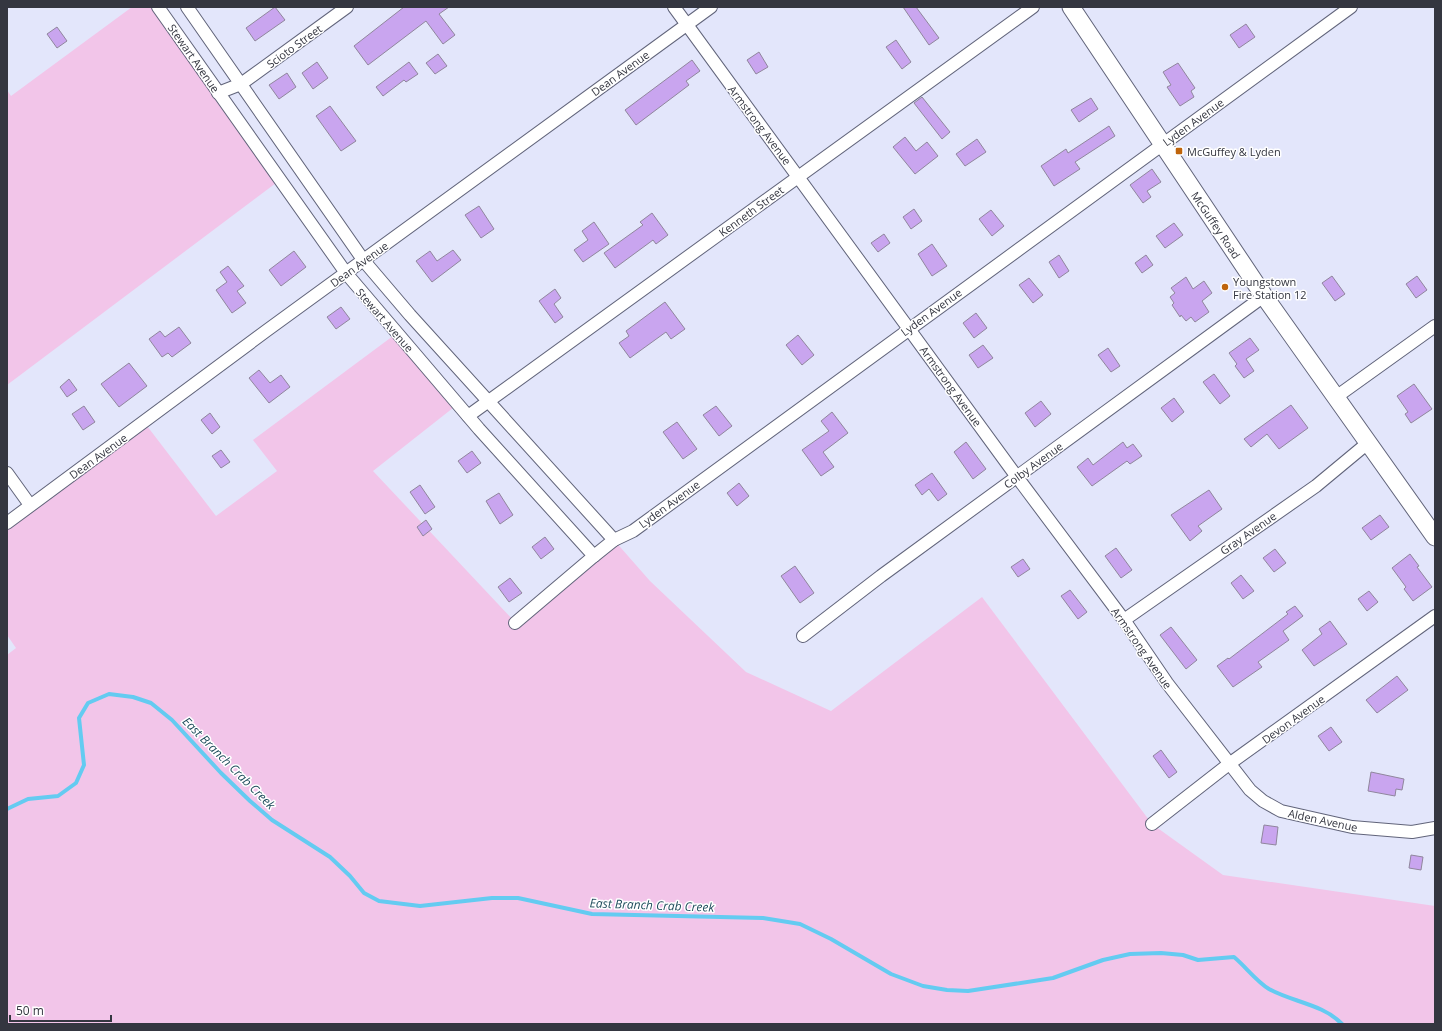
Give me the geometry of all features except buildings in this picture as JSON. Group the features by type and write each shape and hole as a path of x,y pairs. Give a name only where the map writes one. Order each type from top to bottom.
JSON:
{"street":[{"name":"Stewart Avenue","path":"158,7 346,273 468,416 594,556"},
{"name":"Stewart Avenue","path":"186,7 364,261 410,315 490,401 614,540"},
{"name":"Scioto Street","path":"218,93 241,84 347,7"},
{"name":"Armstrong Avenue","path":"674,7 1017,477 1124,620 1167,683 1229,764"},
{"name":"Dean Avenue","path":"7,523 346,273 711,7"},
{"name":"Kenneth Street","path":"468,416 535,366 620,307 1033,7"},
{"name":"McGuffey Road","path":"1071,7 1264,296 1435,537"},
{"name":"Lyden Avenue","path":"516,622 614,540 632,530 1351,7"},
{"name":"Colby Avenue","path":"803,636 881,576 1264,296"},
{"path":"1336,398 1435,326"},
{"name":"Gray Avenue","path":"1124,620 1316,486 1368,442"},
{"path":"7,473 30,505"},
{"name":"Devon Avenue","path":"1152,824 1229,764 1435,616"},
{"name":"Alden Avenue","path":"1229,764 1250,790 1263,801 1281,811 1352,827 1379,830 1412,832 1435,828"}],"shaded area":[{"path":"132,7 158,7 280,180 7,385 7,90 11,96"},
{"path":"397,333 458,404 373,471 515,622 614,540 650,581 746,672 831,711 982,597 1152,824 1223,875 1435,906 1435,1024 7,1024 7,655 16,648 7,635 7,523 144,422 216,516 277,471 253,440"}],"waterway":[{"name":"East Branch Crab Creek","path":"7,809 28,799 58,796 76,783 84,765 79,718 88,703 109,694 133,697 151,703 172,720 221,773 250,801 272,820 330,857 350,876 364,893 379,901 420,906 492,898 518,898 592,914 763,918 800,924 831,939 891,974 923,986 947,990 968,991 1053,978 1103,960 1130,954 1161,953 1183,955 1198,960 1234,957 1269,989 1326,1012 1342,1024"}],"place":[{"name":"McGuffey & Lyden","path":"1179,151"},
{"name":"Youngstown Fire Station 12","path":"1225,287"}]}
